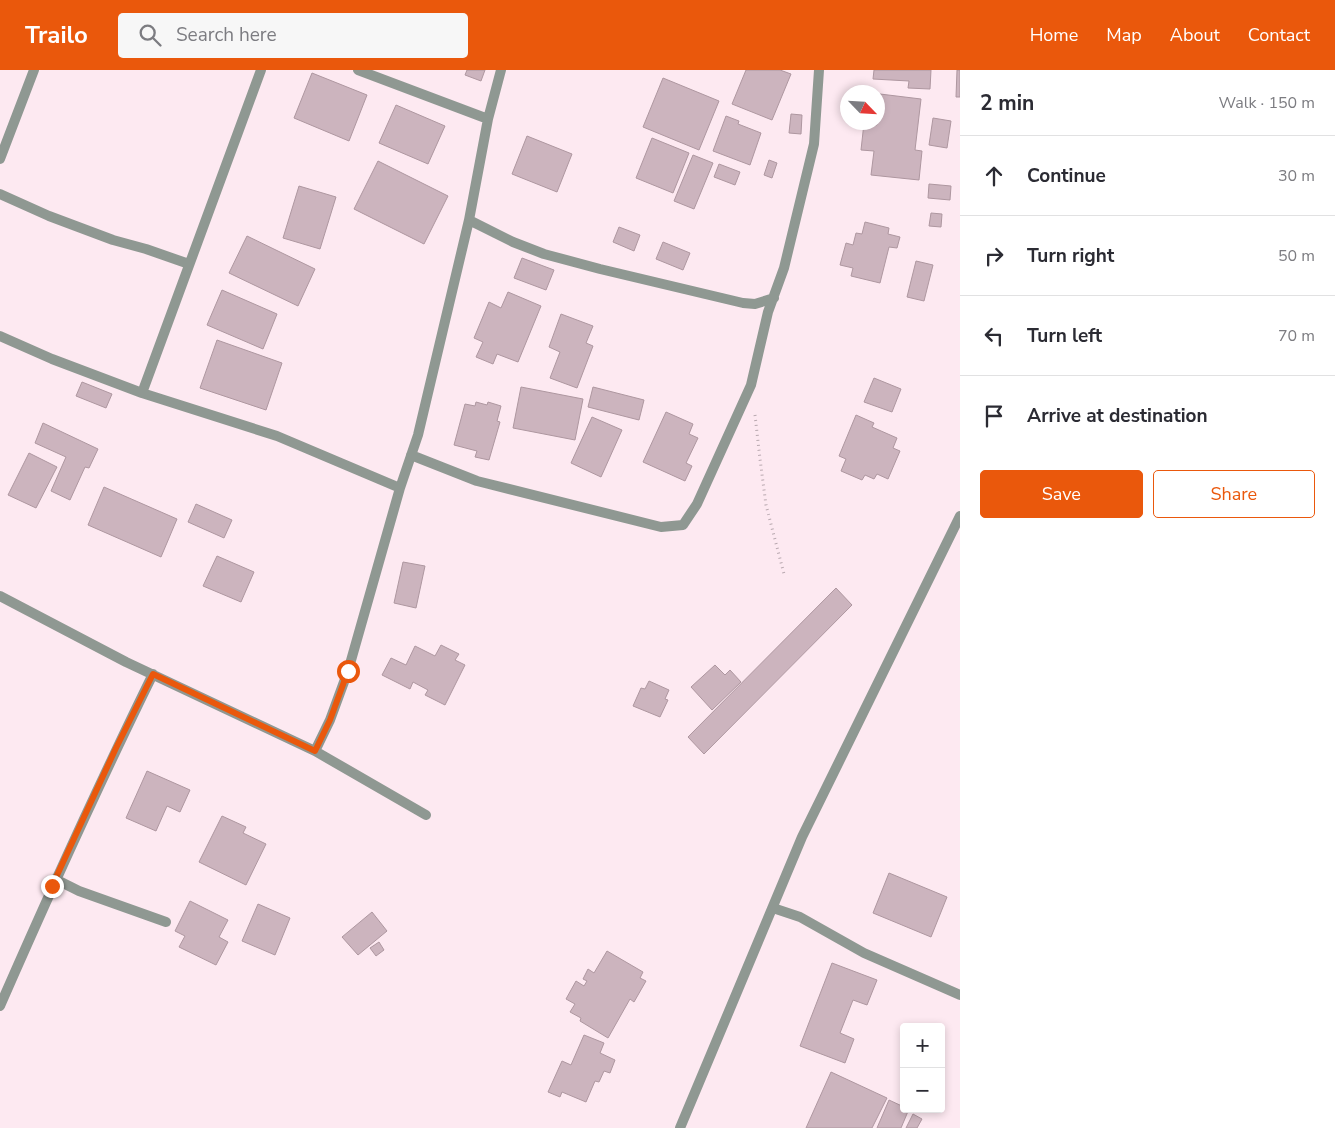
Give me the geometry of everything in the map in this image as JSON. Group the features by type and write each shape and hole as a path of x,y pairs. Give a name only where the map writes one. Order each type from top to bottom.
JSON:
{"street":[{"path":"0,159 34,70"},
{"path":"142,393 260,70"},
{"path":"358,70 488,119"},
{"path":"315,751 330,720 348,671 400,488 418,435 468,220 488,119 501,70"},
{"path":"411,455 486,484 661,527 684,524 697,504 751,385 768,312 784,268 814,144 819,70"},
{"path":"0,194 49,216 113,240 189,264"},
{"path":"468,220 513,242 544,254 600,269 743,303 755,304 774,298"},
{"path":"0,336 52,359 142,393 277,436 400,488"},
{"path":"680,1128 802,837 960,516"},
{"path":"0,596 153,674 315,751 426,815"},
{"path":"0,1006 55,879 153,674"},
{"path":"55,879 79,890 166,922"},
{"path":"773,908 800,917 864,952 960,995"}],"path":[{"path":"755,414 766,505 784,574"}],"building":[{"path":"467,70 485,70 481,81 465,75"},
{"path":"746,70 780,70 791,74 772,120 732,104"},
{"path":"874,70 931,70 930,89 908,88 909,81 873,79"},
{"path":"957,70 960,70 960,97 956,97"},
{"path":"312,73 367,95 349,141 294,118"},
{"path":"663,78 719,101 699,150 643,127"},
{"path":"885,95 921,99 915,150 922,151 919,180 871,175 874,151 861,150 863,130 885,130"},
{"path":"396,105 445,126 428,164 379,143"},
{"path":"791,114 802,115 801,134 789,133"},
{"path":"726,116 739,121 738,124 761,133 750,165 713,151"},
{"path":"933,118 951,121 947,148 929,145"},
{"path":"527,136 572,154 557,192 512,174"},
{"path":"652,138 689,153 673,193 636,178"},
{"path":"693,155 713,163 694,209 674,201"},
{"path":"769,160 777,163 772,178 764,175"},
{"path":"378,161 448,196 424,244 354,209"},
{"path":"719,164 740,172 735,185 714,177"},
{"path":"929,184 951,186 950,200 928,198"},
{"path":"299,186 336,197 320,249 283,238"},
{"path":"931,213 942,214 941,227 929,226"},
{"path":"865,222 889,228 888,234 900,237 897,248 889,247 880,283 851,276 853,268 840,265 846,243 853,245 856,233 862,234"},
{"path":"619,227 640,235 634,251 613,242"},
{"path":"247,236 315,269 298,306 229,273"},
{"path":"663,242 690,253 683,270 656,259"},
{"path":"522,258 554,270 546,290 514,278"},
{"path":"916,261 933,265 924,301 907,297"},
{"path":"222,290 277,314 263,349 207,325"},
{"path":"508,292 541,306 518,362 497,354 493,364 476,357 483,342 474,338 489,302 501,308"},
{"path":"561,314 593,326 586,343 593,346 577,388 550,378 560,352 549,347"},
{"path":"217,340 282,363 266,410 200,388"},
{"path":"874,378 901,389 892,412 864,402"},
{"path":"82,382 112,394 106,408 76,396"},
{"path":"521,387 583,399 575,440 513,428"},
{"path":"593,387 644,400 639,420 588,407"},
{"path":"476,402 487,405 488,402 501,406 497,421 500,422 489,460 475,457 477,451 454,445 465,404 475,406"},
{"path":"666,412 693,424 689,434 698,438 686,463 692,466 685,481 643,462"},
{"path":"856,415 874,423 872,427 897,438 893,448 900,451 888,479 877,474 874,479 865,475 862,480 841,471 846,459 839,456"},
{"path":"592,417 622,430 601,477 571,463"},
{"path":"43,423 98,449 89,468 85,467 70,500 51,491 66,457 35,443"},
{"path":"29,453 57,467 36,508 8,495"},
{"path":"104,487 177,519 161,557 88,525"},
{"path":"196,504 232,520 224,538 188,522"},
{"path":"217,556 254,572 241,602 203,586"},
{"path":"403,562 425,566 416,608 394,603"},
{"path":"836,588 852,605 704,754 688,737"},
{"path":"441,645 459,654 455,660 465,665 445,705 425,695 428,690 413,682 410,689 382,675 391,658 406,665 415,646 435,656"},
{"path":"715,665 725,675 730,670 741,682 712,710 691,687"},
{"path":"649,681 669,690 665,699 668,700 660,717 633,706 641,688 645,689"},
{"path":"147,771 190,790 180,812 167,806 156,831 126,818"},
{"path":"222,816 246,827 243,833 266,844 246,885 199,862"},
{"path":"889,873 947,897 931,937 873,913"},
{"path":"190,901 228,920 219,937 228,942 216,965 179,947 185,936 175,931"},
{"path":"258,904 290,918 275,955 242,941"},
{"path":"372,912 387,931 358,955 342,937"},
{"path":"379,942 384,950 376,956 370,948"},
{"path":"607,951 643,972 640,978 646,981 634,1002 630,999 608,1038 580,1021 581,1018 570,1012 575,1004 566,999 576,981 584,986 587,981 583,979 588,969 594,973"},
{"path":"832,963 877,980 867,1005 853,1000 840,1033 854,1039 845,1063 800,1046"},
{"path":"584,1035 604,1043 600,1053 615,1060 610,1073 604,1071 599,1082 595,1081 586,1102 562,1092 560,1097 548,1092 562,1061 571,1065"},
{"path":"831,1072 887,1098 872,1128 806,1128"},
{"path":"889,1100 900,1105 900,1113 907,1113 901,1128 877,1128"},
{"path":"913,1114 922,1119 917,1128 906,1128"}],"route":[{"path":"52,886 116,748 153,674 315,751 330,720 348,671"}]}
